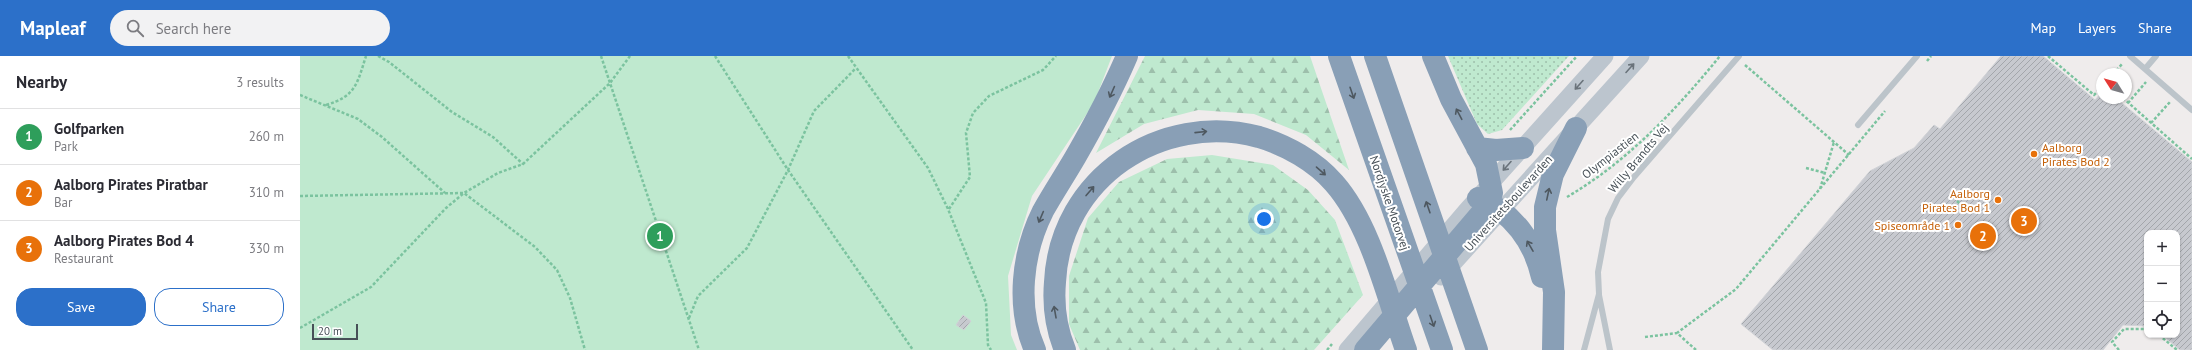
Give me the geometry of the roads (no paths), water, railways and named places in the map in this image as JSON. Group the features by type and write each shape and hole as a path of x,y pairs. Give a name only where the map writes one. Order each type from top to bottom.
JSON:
{"highway":[{"path":"1035,350 1030,338 1024,306 1024,276 1028,249 1043,212 1109,98 1127,56"},
{"name":"Nordjyske Motorvej","path":"1339,56 1442,350"},
{"path":"1375,56 1477,350"},
{"path":"1370,342 1481,210 1486,164 1451,98 1433,56"},
{"path":"1553,350 1552,323 1554,292 1545,230 1545,207 1553,174 1576,128"},
{"path":"1065,350 1060,338 1054,302 1055,266 1065,232 1082,200 1106,173 1135,152 1168,137 1204,131 1239,132 1274,142 1306,158 1333,182 1355,211 1406,350"},
{"path":"1478,148 1496,150 1523,148"},
{"path":"1481,210 1523,234 1537,258 1552,323"}],"main road":[{"path":"1481,210 1523,148 1605,56"},
{"name":"Universitetsboulevarden","path":"1481,210 1576,128 1641,56"},
{"path":"1347,350 1370,342"}],"lane":[{"path":"1858,125 1917,56"},
{"path":"2130,56 2192,110"},
{"path":"2145,69 2156,56"},
{"name":"Willy Brandts Vej","path":"1610,350 1599,294 1598,272 1602,242 1608,219 1618,198 1634,177 1738,57"},
{"name":"Willy Brandts Vej","path":"1584,350 1599,294"}],"place":[{"name":"Aalborg Pirates Bod 2","path":"2034,154"},
{"name":"Aalborg Pirates Bod 1","path":"1998,200"},
{"name":"Aalborg Pirates Bod 4","path":"2024,221"},
{"name":"Spiseområde 1","path":"1958,225"},
{"name":"Golfparken","path":"660,236"},
{"name":"Aalborg Pirates Piratbar","path":"1983,236"}]}
